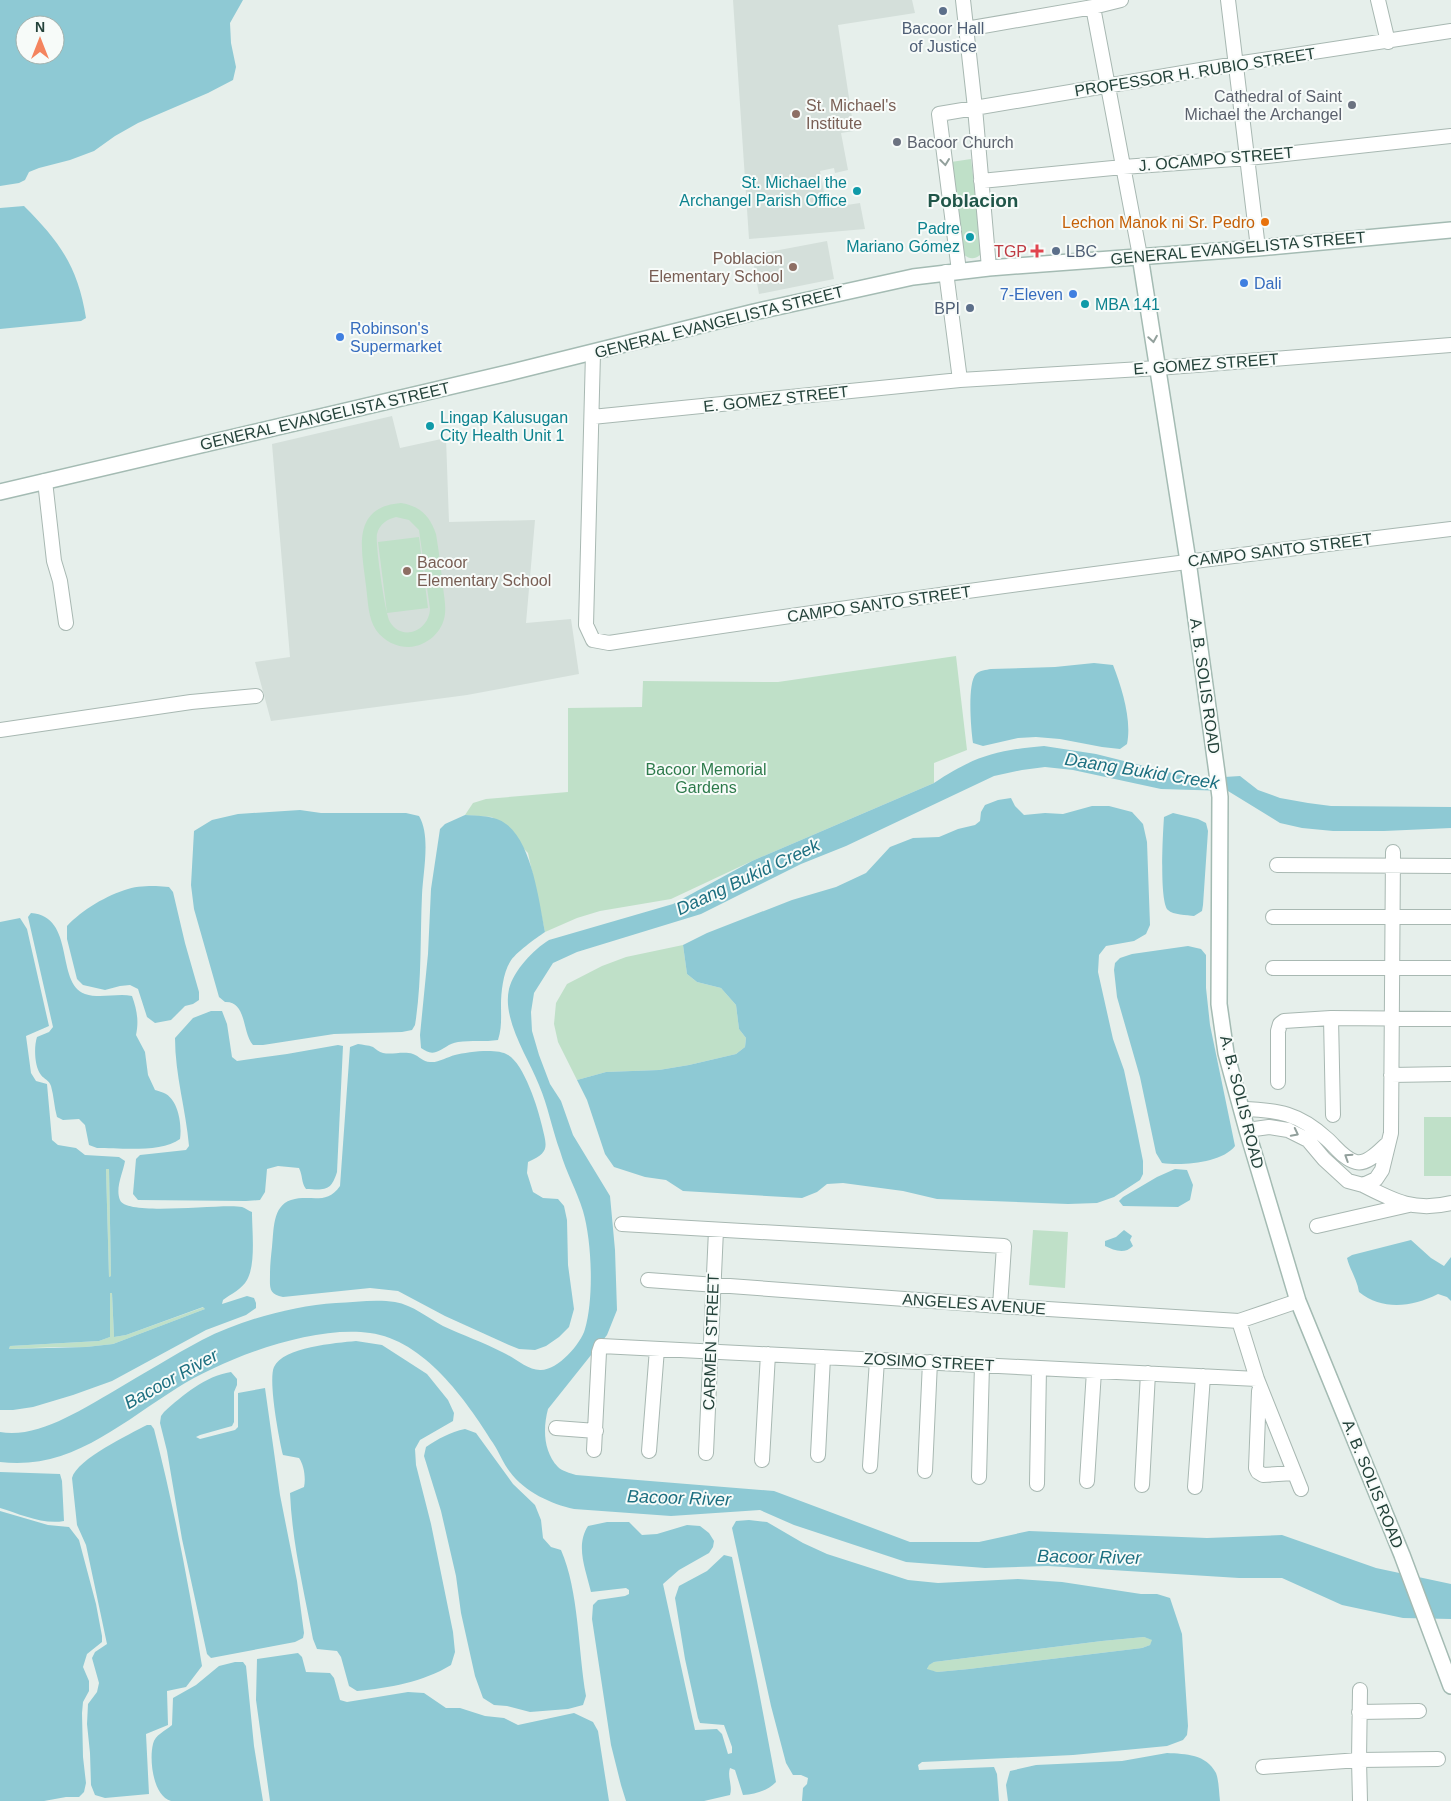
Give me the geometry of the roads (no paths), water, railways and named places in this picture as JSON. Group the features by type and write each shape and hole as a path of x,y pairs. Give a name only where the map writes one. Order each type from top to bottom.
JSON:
{"street":[{"path":"963,0 975,108 989,268"},
{"path":"966,29 1093,8 1121,0"},
{"path":"1228,0 1258,248"},
{"path":"1378,0 1388,42"},
{"path":"1093,8 1140,256"},
{"name":"PROFESSOR H. RUBIO STREET","path":"953,272 939,114 1236,64 1451,31"},
{"name":"J. OCAMPO STREET","path":"981,181 1123,167 1248,158 1451,136"},
{"name":"GENERAL EVANGELISTA STREET","path":"0,492 593,353 754,312 884,283 989,268 1258,248 1451,230"},
{"name":"A. B. SOLIS ROAD","path":"1140,256 1188,561 1220,797 1220,1004 1226,1053 1298,1301 1402,1555 1451,1686"},
{"path":"953,272 960,380"},
{"name":"E. GOMEZ STREET","path":"592,417 960,380 1158,368 1451,345"},
{"name":"CAMPO SANTO STREET","path":"593,353 586,625 593,640 609,643 773,618 1188,561 1451,529"},
{"path":"45,481 54,560 60,581 66,623"},
{"path":"0,730 191,702 256,696"},
{"path":"1277,865 1393,859 1451,866"},
{"path":"1363,1185 1376,1179 1382,1170 1391,1132 1393,859"},
{"path":"1274,917 1451,917"},
{"path":"1274,968 1451,968"},
{"path":"1331,1018 1333,1116"},
{"path":"1278,1082 1280,1024 1290,1019 1451,1019"},
{"path":"1391,1075 1451,1074"},
{"path":"1242,1109 1271,1110 1304,1120 1346,1158 1358,1163 1367,1161 1388,1143"},
{"path":"1247,1130 1269,1128 1288,1130 1308,1140 1324,1159 1348,1180 1363,1185 1396,1202 1424,1207 1451,1203"},
{"path":"1318,1226 1409,1205"},
{"path":"622,1224 1004,1246 1000,1306"},
{"name":"CARMEN STREET","path":"706,1453 716,1230"},
{"name":"ANGELES AVENUE","path":"648,1280 1000,1306 1239,1321 1298,1301"},
{"path":"1239,1321 1258,1382 1301,1489"},
{"name":"ZOSIMO STREET","path":"596,1431 599,1352 602,1346 1094,1370 1203,1376 1258,1382"},
{"path":"649,1451 656,1349"},
{"path":"762,1460 768,1354"},
{"path":"818,1455 823,1357"},
{"path":"870,1466 876,1360"},
{"path":"925,1471 930,1362"},
{"path":"979,1477 982,1365"},
{"path":"1038,1484 1039,1368"},
{"path":"1087,1481 1094,1370"},
{"path":"1142,1485 1148,1373"},
{"path":"1195,1487 1203,1376"},
{"path":"1258,1382 1256,1468 1263,1475 1294,1473"},
{"path":"556,1428 596,1431 594,1450"},
{"path":"1360,1690 1360,1801"},
{"path":"1359,1712 1419,1711"},
{"path":"1263,1767 1359,1760 1438,1759"}],"water":[{"path":"0,0 243,0 230,23 231,43 236,67 233,80 208,93 138,123 94,151 29,172 25,180 19,183 0,186"},
{"path":"24,206 48,232 66,256 83,300 86,318 81,321 0,329 0,208"},
{"path":"1094,663 1113,665 1120,684 1127,715 1128,735 1127,744 1120,749 1036,737 1018,738 983,746 973,743 971,687 976,674 983,670 991,669 1055,667"},
{"path":"1044,746 1096,754 1188,777 1240,776 1258,790 1280,798 1308,803 1331,806 1451,807 1451,828 1333,831 1302,828 1280,823 1228,791 1161,789 1073,770 1045,767 1022,770 994,776 846,846 801,864 701,914 577,952 553,963 534,993 531,1012 532,1031 550,1084 561,1101 573,1135 610,1196 615,1250 617,1310 607,1335 548,1409 545,1431 549,1454 560,1468 576,1475 774,1491 910,1542 979,1542 1029,1531 1207,1538 1282,1535 1376,1568 1451,1584 1451,1619 1403,1618 1342,1605 1282,1578 1239,1578 1048,1566 985,1568 906,1562 794,1525 760,1510 671,1516 565,1507 539,1496 516,1479 470,1409 442,1374 408,1347 390,1338 370,1333 322,1334 270,1346 244,1355 177,1388 94,1442 72,1452 49,1459 25,1463 0,1462 0,1432 29,1431 59,1421 202,1340 250,1320 302,1307 366,1301 395,1302 414,1309 443,1326 495,1348 530,1368 540,1370 554,1366 567,1356 579,1342 585,1329 590,1302 590,1254 586,1224 578,1196 562,1159 542,1093 517,1038 509,1013 509,989 520,968 537,949 549,940 673,904 752,861 934,783 973,761 1012,750"},
{"path":"1011,798 1015,806 1024,815 1063,814 1092,806 1109,806 1132,812 1143,824 1147,842 1150,925 1146,934 1134,941 1106,946 1099,955 1098,972 1113,1039 1124,1070 1136,1126 1143,1161 1143,1174 1140,1180 1114,1197 1097,1203 1068,1204 937,1199 903,1191 843,1183 827,1184 817,1192 802,1198 683,1191 666,1180 645,1177 614,1167 605,1154 587,1100 577,1080 606,1072 659,1070 689,1065 736,1054 745,1047 746,1038 739,1029 736,1005 721,988 697,982 687,974 683,945 707,933 792,900 836,887 866,873 890,847 913,838 939,837 958,829 975,825 980,821 981,812 985,805"},
{"path":"300,810 321,813 406,813 419,816 425,834 425,854 419,993 415,1025 412,1030 334,1034 253,1045 241,1012 232,1003 225,1002 219,997 194,909 191,885 194,831 212,820 238,814"},
{"path":"1173,813 1198,819 1206,823 1208,831 1203,905 1202,911 1194,916 1173,913 1168,910 1165,904 1162,866 1164,817"},
{"path":"465,815 486,816 497,819 506,824 515,833 528,858 533,874 545,932 516,954 508,967 502,989 501,1027 498,1040 458,1042 434,1053 421,1048 420,1035 428,954 431,889 440,829 445,824"},
{"path":"135,887 169,887 173,892 199,992 199,1000 185,1006 171,1020 155,1023 147,1017 138,989 130,985 105,990 83,985 77,979 67,939 67,926 87,909 103,899"},
{"path":"31,913 45,917 54,925 60,937 70,977 76,987 85,994 91,995 132,996 137,1016 136,1035 145,1052 148,1075 155,1090 166,1094 177,1108 180,1121 180,1139 151,1148 97,1148 89,1145 85,1125 79,1119 63,1120 57,1117 51,1086 41,1075 36,1061 35,1045 37,1037 49,1032 53,1027 28,917"},
{"path":"20,918 27,929 49,1026 26,1036 31,1073 36,1081 47,1084 52,1140 58,1145 76,1148 85,1155 119,1157 125,1161 118,1191 120,1200 126,1205 156,1209 232,1206 242,1207 252,1212 253,1247 250,1273 242,1286 223,1300 222,1304 247,1296 254,1298 256,1303 256,1308 246,1315 206,1330 112,1381 33,1407 13,1410 0,1410 0,922","holes":["106,1169 109,1169 111,1276 109,1277","110,1293 112,1293 114,1337 126,1335 203,1307 205,1309 113,1344 86,1347 9,1349 10,1346 99,1341 110,1337"]},
{"path":"1188,946 1201,949 1206,955 1206,988 1210,1025 1235,1146 1229,1152 1211,1160 1180,1164 1162,1163 1156,1153 1140,1077 1117,997 1114,970 1115,963 1120,958 1132,954"},
{"path":"211,1011 222,1011 227,1024 232,1057 237,1061 338,1045 343,1046 337,1172 330,1186 323,1189 306,1189 299,1168 278,1166 267,1169 265,1192 260,1200 138,1200 133,1194 136,1159 140,1155 186,1150 189,1146 175,1052 175,1038 193,1018"},
{"path":"358,1044 373,1047 383,1053 413,1054 430,1062 467,1053 497,1052 508,1055 519,1067 534,1098 546,1144 540,1155 528,1162 527,1173 533,1192 543,1198 558,1199 564,1206 567,1220 568,1265 574,1309 569,1327 546,1346 535,1350 519,1349 445,1316 398,1291 370,1288 283,1297 272,1292 270,1271 273,1234 275,1220 280,1208 285,1203 298,1198 324,1198 335,1192 340,1186 350,1047"},
{"path":"1175,1169 1187,1170 1193,1185 1190,1200 1178,1207 1123,1206 1119,1201 1157,1177"},
{"path":"1124,1230 1132,1236 1130,1240 1133,1246 1130,1249 1123,1251 1105,1246 1105,1241 1116,1237"},
{"path":"1411,1240 1431,1258 1444,1266 1451,1257 1451,1301 1447,1297 1438,1294 1418,1302 1398,1305 1378,1302 1359,1292 1347,1258 1352,1255"},
{"path":"356,1341 382,1345 427,1374 448,1400 454,1413 453,1421 420,1440 415,1449 416,1465 431,1524 453,1632 455,1652 451,1665 429,1676 393,1686 357,1691 349,1686 341,1657 337,1651 317,1649 313,1639 296,1548 290,1493 304,1487 304,1472 299,1458 283,1455 272,1384 274,1367 279,1360 288,1355 311,1347"},
{"path":"231,1372 237,1379 234,1392 234,1422 232,1426 196,1437 200,1439 235,1430 238,1427 238,1393 265,1388 280,1495 297,1581 304,1633 303,1638 295,1642 211,1658 207,1654 182,1539 167,1451 160,1423 164,1412 187,1393 203,1382"},
{"path":"147,1425 151,1425 154,1429 168,1488 202,1666 186,1687 167,1691 168,1725 146,1734 149,1794 105,1798 95,1795 91,1785 87,1724 88,1704 97,1692 99,1683 92,1658 95,1652 107,1644 86,1545 77,1525 72,1478 83,1463 93,1455"},
{"path":"465,1429 476,1433 513,1484 535,1505 541,1520 543,1538 551,1547 561,1550 567,1566 575,1602 586,1696 583,1705 568,1709 530,1712 494,1705 483,1698 475,1676 461,1613 456,1576 441,1511 424,1456 426,1447 444,1436"},
{"path":"0,1472 60,1474 64,1521 48,1522 0,1508"},
{"path":"0,1511 48,1525 69,1527 79,1540 96,1604 102,1642 87,1654 83,1667 89,1681 89,1691 83,1702 82,1713 83,1757 86,1783 84,1792 79,1797 44,1801 0,1801"},
{"path":"736,1521 767,1522 803,1543 827,1554 908,1580 938,1583 1018,1579 1062,1582 1141,1594 1157,1594 1170,1598 1182,1634 1187,1735 1183,1740 1167,1746 1073,1755 922,1762 918,1765 919,1770 994,1767 997,1774 999,1801 802,1801 803,1788 807,1784 808,1778 801,1775 793,1775 786,1763 771,1706 732,1528","holes":["1144,1637 1152,1640 1150,1645 1142,1648 969,1669 937,1672 927,1669 934,1662 1102,1641"]},
{"path":"607,1522 629,1522 642,1535 657,1534 687,1525 700,1526 709,1533 714,1541 709,1553 679,1570 663,1584 695,1730 717,1729 722,1734 728,1754 732,1753 732,1747 724,1725 700,1723 698,1718 685,1659 675,1598 679,1586 707,1571 724,1555 732,1557 776,1782 769,1788 757,1793 743,1795 735,1770 730,1768 730,1795 704,1801 626,1801 611,1745 592,1619 593,1605 598,1600 625,1596 629,1594 629,1590 626,1588 591,1592 584,1567 582,1550 584,1534 588,1526"},
{"path":"298,1653 302,1657 306,1672 330,1673 334,1678 340,1700 347,1702 408,1692 424,1693 446,1708 460,1708 485,1716 504,1718 518,1725 574,1713 593,1722 598,1731 609,1801 270,1801 256,1700 257,1659"},
{"path":"243,1662 246,1666 254,1746 263,1801 171,1801 165,1798 156,1785 152,1768 152,1751 154,1741 172,1725 173,1698 196,1685 219,1666"},
{"path":"1167,1753 1195,1756 1207,1762 1216,1773 1220,1801 1008,1801 1006,1785 1010,1771 1036,1765 1122,1761"}],"place":[{"name":"Bacoor Hall of Justice","path":"943,11"},
{"name":"Cathedral of Saint Michael the Archangel","path":"1352,105"},
{"name":"St. Michael's Institute","path":"796,114"},
{"name":"Bacoor Church","path":"897,142"},
{"name":"St. Michael the Archangel Parish Office","path":"857,191"},
{"name":"Lechon Manok ni Sr. Pedro","path":"1265,222"},
{"name":"Padre Mariano Gómez","path":"970,237"},
{"name":"TGP","path":"1037,251"},
{"name":"LBC","path":"1056,251"},
{"name":"Poblacion Elementary School","path":"793,267"},
{"name":"Dali","path":"1244,283"},
{"name":"7-Eleven","path":"1073,294"},
{"name":"MBA 141","path":"1085,304"},
{"name":"BPI","path":"970,308"},
{"name":"Robinson's Supermarket","path":"340,337"},
{"name":"Lingap Kalusugan City Health Unit 1","path":"430,426"},
{"name":"Bacoor Elementary School","path":"407,571"}],"district":[{"name":"Poblacion","path":"973,200"}],"park label":[{"name":"Bacoor Memorial Gardens","path":"706,778"}],"water label":[{"name":"Daang Bukid Creek","path":"1142,771"},
{"name":"Daang Bukid Creek","path":"748,877"},
{"name":"Bacoor River","path":"171,1379"},
{"name":"Bacoor River","path":"679,1498"},
{"name":"Bacoor River","path":"1089,1557"}]}
